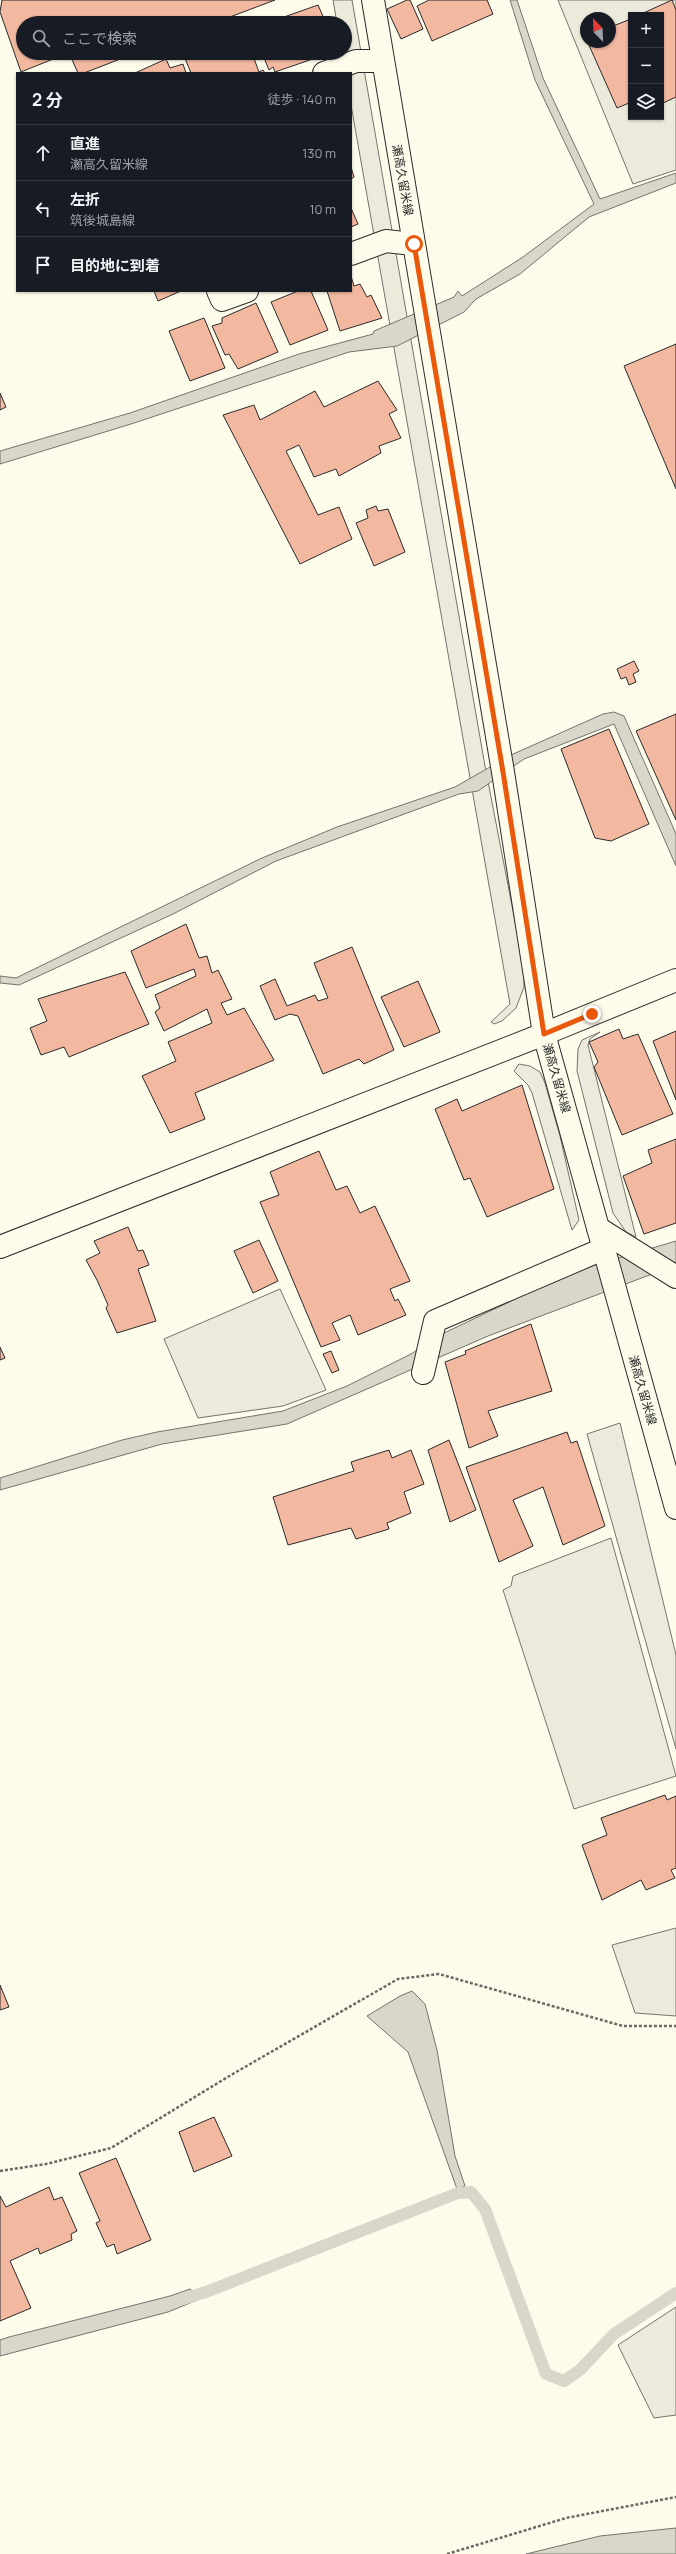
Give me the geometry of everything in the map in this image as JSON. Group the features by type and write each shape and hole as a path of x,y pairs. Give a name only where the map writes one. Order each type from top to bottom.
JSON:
{"main road":[{"name":"瀬高久留米線","path":"373,0 382,61 503,772 544,1034 676,1508"},
{"path":"327,72 356,61 382,61"},
{"path":"352,254 386,241 414,244"},
{"path":"218,292 222,300 244,292"},
{"path":"0,1247 544,1034 676,980"},
{"path":"598,1228 676,1277"},
{"path":"423,1373 435,1321 603,1249"}],"path":[{"path":"0,2171 46,2164 112,2148 231,2075 398,1979 439,1974 623,2026 676,2026"},
{"path":"446,2554 566,2518 676,2497"}],"shaded area":[{"path":"333,0 352,0 485,766 524,968 524,987 516,1008 502,1021 494,1024 491,1022 510,1004 352,111 352,72 345,72 343,60 352,60 352,16 336,16"},
{"path":"510,0 517,0 543,78 600,199 676,173 676,183 589,217 520,274 476,299 464,312 397,346 349,352 131,424 0,464 0,451 130,413 299,354 373,334 374,331 454,297 458,291 462,296 523,257 594,204 535,80"},
{"path":"558,0 676,0 676,170 633,184"},
{"path":"614,712 624,716 676,834 676,866 614,724 524,759 478,791 459,794 276,861 173,914 19,985 0,983 0,976 16,978 262,858 337,827 455,787 511,755 603,714"},
{"path":"600,1032 590,1039 588,1045 636,1237 626,1232 613,1213 577,1071 578,1049 582,1040"},
{"path":"519,1064 530,1066 540,1072 545,1083 560,1136 579,1220 572,1230 532,1093 528,1085 514,1071"},
{"path":"676,1241 676,1265 488,1336 287,1424 162,1444 0,1490 0,1478 122,1440 157,1432 283,1411 347,1386 411,1354 442,1334 574,1271"},
{"path":"280,1289 326,1390 283,1406 198,1418 164,1339"},
{"path":"620,1423 676,1655 676,1749 587,1434"},
{"path":"611,1538 676,1776 574,1809 503,1590 511,1586 513,1576"},
{"path":"676,1928 676,2016 635,2013 612,1945"},
{"path":"412,1991 425,2004 437,2050 455,2156 465,2186 457,2189 408,2052 367,2016 400,1996"},
{"path":"190,2289 202,2298 168,2312 0,2356 0,2340 170,2296"},
{"path":"676,2307 676,2415 654,2418 618,2345"},
{"path":"676,2528 676,2554 526,2554 600,2536"}],"building":[{"path":"2,0 275,0 233,16 16,16 16,58 0,12"},
{"path":"410,0 423,29 401,39 387,9"},
{"path":"429,0 487,0 493,14 432,41 417,6"},
{"path":"672,0 676,10 676,97 664,103 664,12 646,12"},
{"path":"318,5 323,16 287,16"},
{"path":"628,20 628,103 617,108 590,48 616,48 616,25"},
{"path":"17,60 51,60 21,72"},
{"path":"72,60 118,60 87,72 78,72"},
{"path":"166,60 170,68 183,64 186,72 137,72"},
{"path":"186,60 255,60 259,72 191,72"},
{"path":"265,60 310,60 275,72 273,67 269,70"},
{"path":"352,210 358,224 352,227"},
{"path":"352,279 354,286 360,284 367,297 371,295 382,318 340,331 327,292 352,292"},
{"path":"154,292 179,292 158,301"},
{"path":"296,292 311,292 328,330 290,345 271,302"},
{"path":"256,303 278,352 238,369 229,354 225,355 212,326 222,323 222,318"},
{"path":"204,318 225,368 190,381 169,331"},
{"path":"676,344 676,489 624,366"},
{"path":"378,381 397,410 389,414 401,438 379,446 381,453 339,476 336,469 314,477 299,445 286,451 318,515 339,507 352,539 300,564 223,415 254,405 260,420 315,391 324,407"},
{"path":"0,393 6,407 0,410"},
{"path":"376,506 378,511 388,509 405,552 374,566 356,523 368,518 366,510"},
{"path":"634,661 639,671 633,674 636,682 629,685 626,677 621,679 617,669"},
{"path":"676,714 676,820 636,731"},
{"path":"609,729 649,824 611,841 595,838 561,749"},
{"path":"186,924 199,958 207,956 212,973 218,970 232,999 221,1003 227,1015 244,1008 274,1060 195,1093 205,1119 170,1133 142,1076 176,1061 168,1042 212,1023 207,1009 164,1031 155,1012 160,1008 155,995 196,976 194,969 146,988 131,951"},
{"path":"352,947 394,1050 364,1064 359,1059 323,1074 298,1016 290,1014 275,1020 260,986 275,979 287,1006 315,995 318,1001 328,998 314,963"},
{"path":"125,972 149,1024 69,1057 64,1047 41,1055 30,1028 47,1021 38,999"},
{"path":"418,981 440,1032 404,1047 381,997"},
{"path":"619,1029 623,1039 638,1034 673,1114 622,1135 594,1067 598,1062 589,1042"},
{"path":"676,1031 676,1100 653,1041"},
{"path":"522,1085 554,1189 487,1217 470,1178 464,1180 435,1109 457,1099 462,1111"},
{"path":"676,1139 676,1223 644,1234 623,1176 652,1163 648,1150"},
{"path":"319,1151 336,1190 347,1186 360,1213 375,1206 410,1281 390,1289 395,1301 398,1299 406,1315 358,1335 350,1315 332,1323 340,1340 321,1347 260,1202 279,1195 270,1172"},
{"path":"128,1227 138,1251 143,1250 149,1265 138,1269 156,1321 117,1333 106,1308 108,1305 86,1260 100,1253 94,1241"},
{"path":"259,1240 278,1281 253,1293 234,1251"},
{"path":"531,1324 552,1391 488,1411 498,1436 469,1448 445,1362 466,1354 465,1351"},
{"path":"0,1347 5,1358 0,1360"},
{"path":"331,1351 339,1370 332,1373 323,1354"},
{"path":"567,1432 571,1443 577,1441 605,1526 563,1545 543,1487 513,1500 533,1546 499,1562 466,1467"},
{"path":"449,1440 476,1510 450,1522 428,1450"},
{"path":"389,1450 392,1458 411,1450 424,1484 404,1492 411,1513 387,1523 389,1529 356,1539 351,1528 288,1545 273,1497 354,1471 351,1462"},
{"path":"665,1795 667,1800 676,1796 676,1868 671,1870 675,1878 646,1890 641,1880 602,1900 582,1845 607,1835 601,1818"},
{"path":"0,1985 9,2007 0,2010"},
{"path":"214,2117 232,2156 194,2172 179,2132"},
{"path":"116,2158 151,2240 117,2254 114,2244 107,2247 96,2223 100,2221 79,2173"},
{"path":"49,2187 54,2200 62,2197 77,2231 71,2234 72,2240 40,2254 38,2248 10,2261 31,2308 0,2321 0,2196 6,2207"}],"waterway":[{"path":"183,2299 206,2292 458,2193 471,2192 485,2209 546,2374 564,2381 580,2370 614,2334 676,2293"}],"route":[{"path":"414,244 503,772 544,1034 592,1014"}]}
